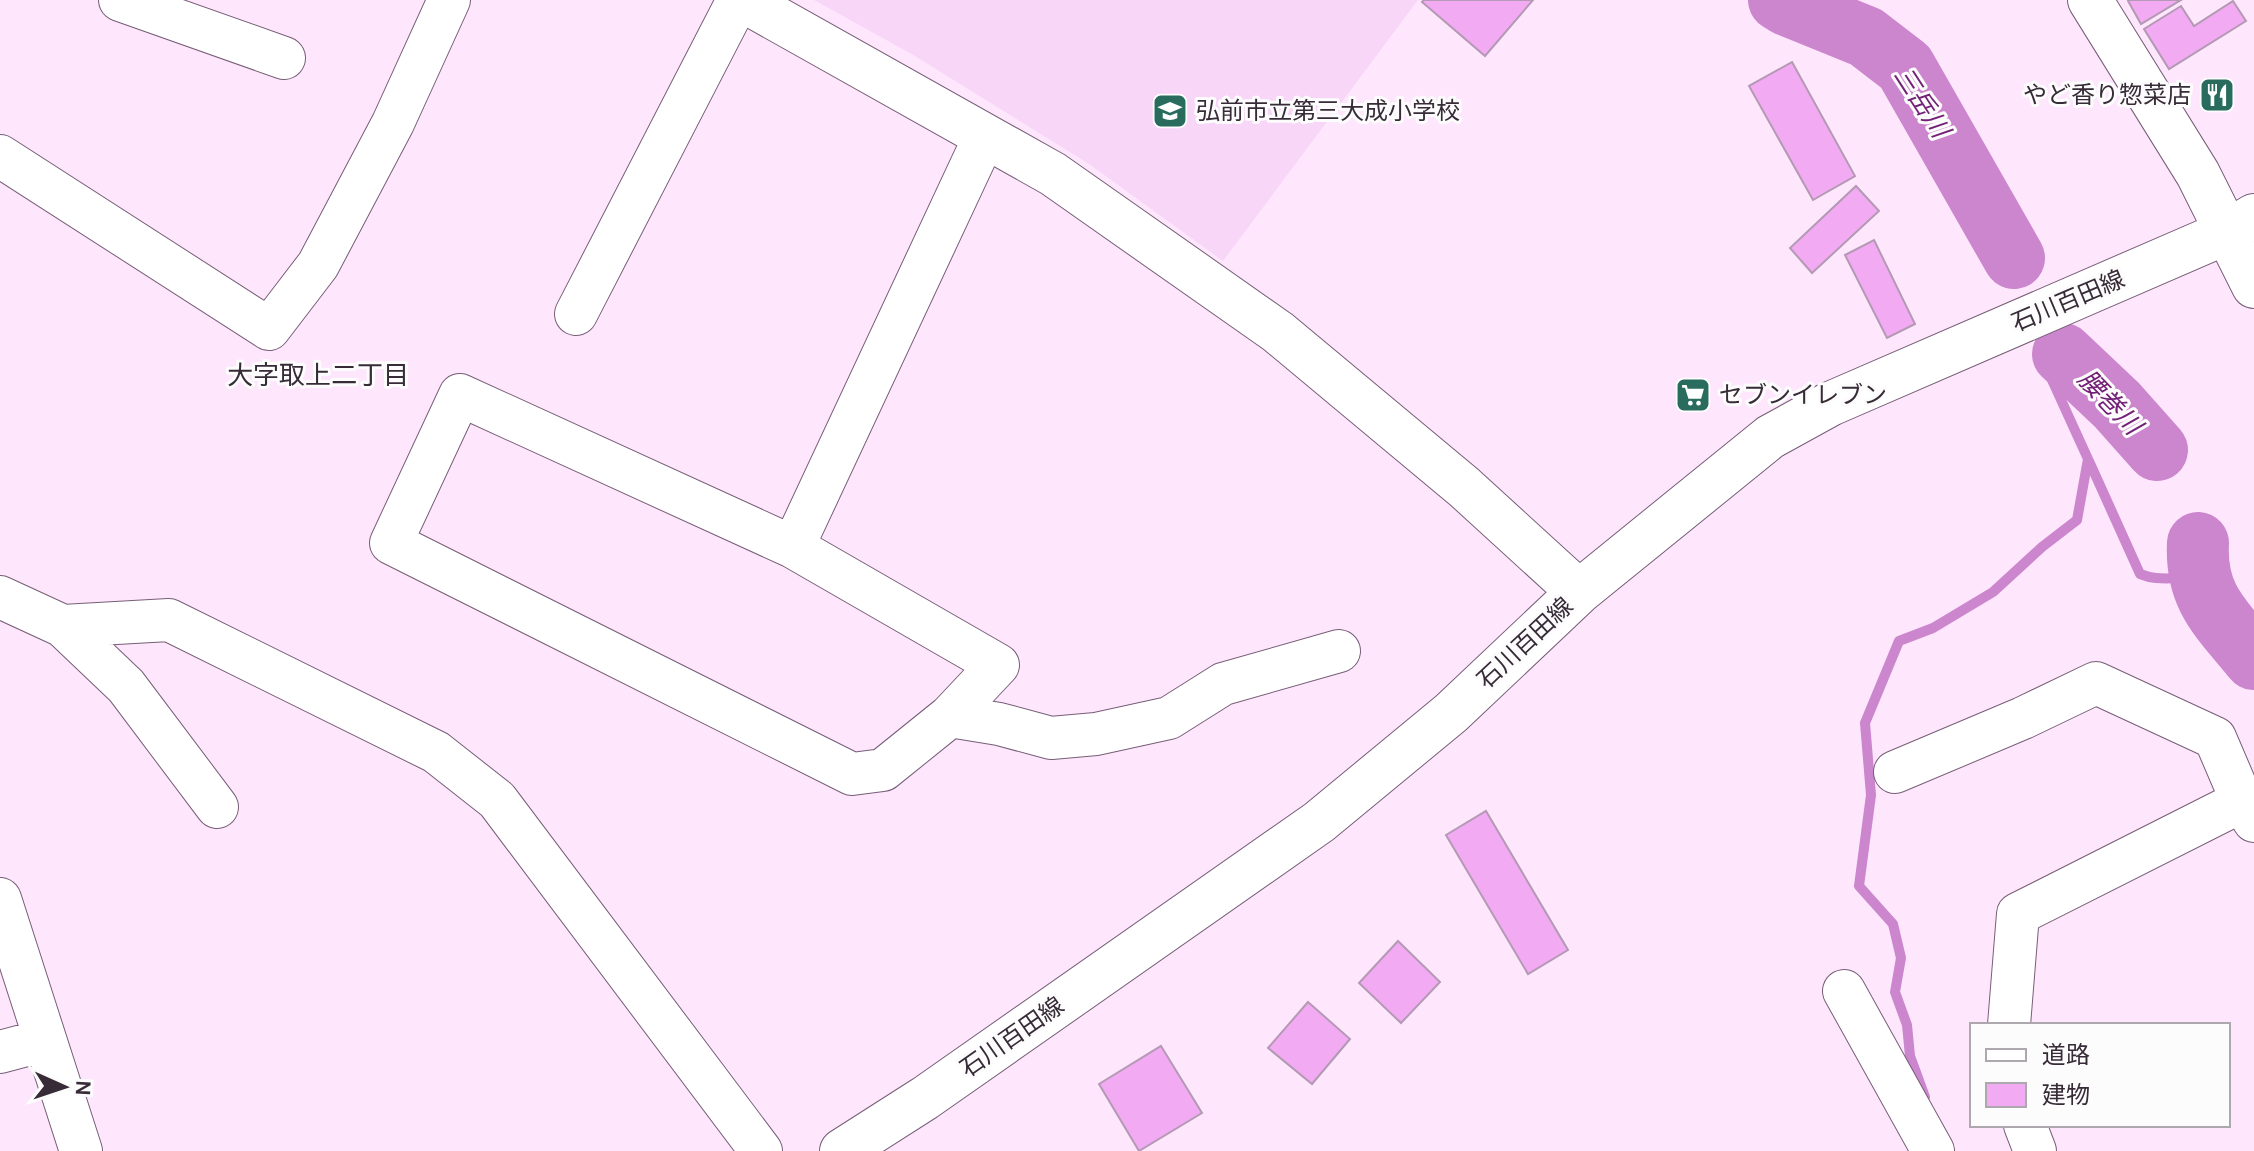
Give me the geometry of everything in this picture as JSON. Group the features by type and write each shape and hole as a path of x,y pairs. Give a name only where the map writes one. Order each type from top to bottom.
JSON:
{"main road":[{"path":"740,0 1053,174 1278,332 1464,487 1579,592"},
{"path":"2090,0 2198,174 2241,224 2254,286"},
{"name":"石川百田線","path":"842,1151 925,1098 1319,822 1451,713 1579,592 1770,437 1830,404 2241,224"}],"street":[{"path":"120,0 284,58"},
{"path":"0,156 269,329 318,265 393,123 449,0"},
{"path":"576,314 740,0"},
{"path":"793,547 985,136"},
{"path":"460,395 793,547 998,665 950,716 883,770 852,774 391,543 460,395"},
{"path":"0,597 63,626 126,686 217,807"},
{"path":"63,626 169,620 436,752 497,800 761,1151"},
{"path":"950,716 1051,738 1096,734 1169,718 1223,684 1339,651"},
{"path":"1895,772 2023,718 2096,683 2215,738 2248,811 2018,914 2009,1023"},
{"path":"0,899 81,1151"},
{"path":"1844,991 1933,1151"},
{"path":"0,1052 45,1040"},
{"path":"2026,1127 2035,1151"}],"shaded area":[{"name":"弘前市立第三大成小学校","path":"814,0 1418,0 1223,261 1089,164 915,56"}],"building":[{"path":"1533,0 1485,56 1422,2"},
{"path":"2130,0 2181,0 2141,24"},
{"path":"2233,1 2246,21 2169,69 2144,29 2181,6 2194,26"},
{"path":"1792,62 1855,176 1813,200 1749,86"},
{"path":"1856,186 1879,211 1812,273 1790,248"},
{"path":"1874,240 1915,324 1887,338 1845,255"},
{"path":"1486,811 1568,950 1528,974 1446,835"},
{"path":"1398,941 1440,982 1401,1023 1359,983"},
{"path":"1308,1002 1350,1039 1312,1084 1268,1048"},
{"path":"1161,1046 1202,1113 1139,1151 1099,1084"}],"waterway":[{"name":"三岳川","path":"1779,0 1866,37 1905,67 2014,258"},
{"name":"腰巻川","path":"2063,354 2117,405 2157,450"},
{"path":"1925,1097 1910,1056 1907,1025 1895,992 1901,958 1893,924 1859,886 1871,795 1865,723 1899,641 1933,628 1993,592 2077,520 2088,459 2052,380"},
{"path":"2089,461 2140,574 2200,582"},
{"name":"腰巻川","path":"2198,543 2198,562 2206,593 2221,619 2254,659"}],"place":[{"name":"やど香り惣菜店","path":"2217,95"},
{"name":"弘前市立第三大成小学校","path":"1170,111"},
{"name":"セブンイレブン","path":"1693,395"}],"district":[{"name":"大字取上二丁目","path":"318,375"}]}
